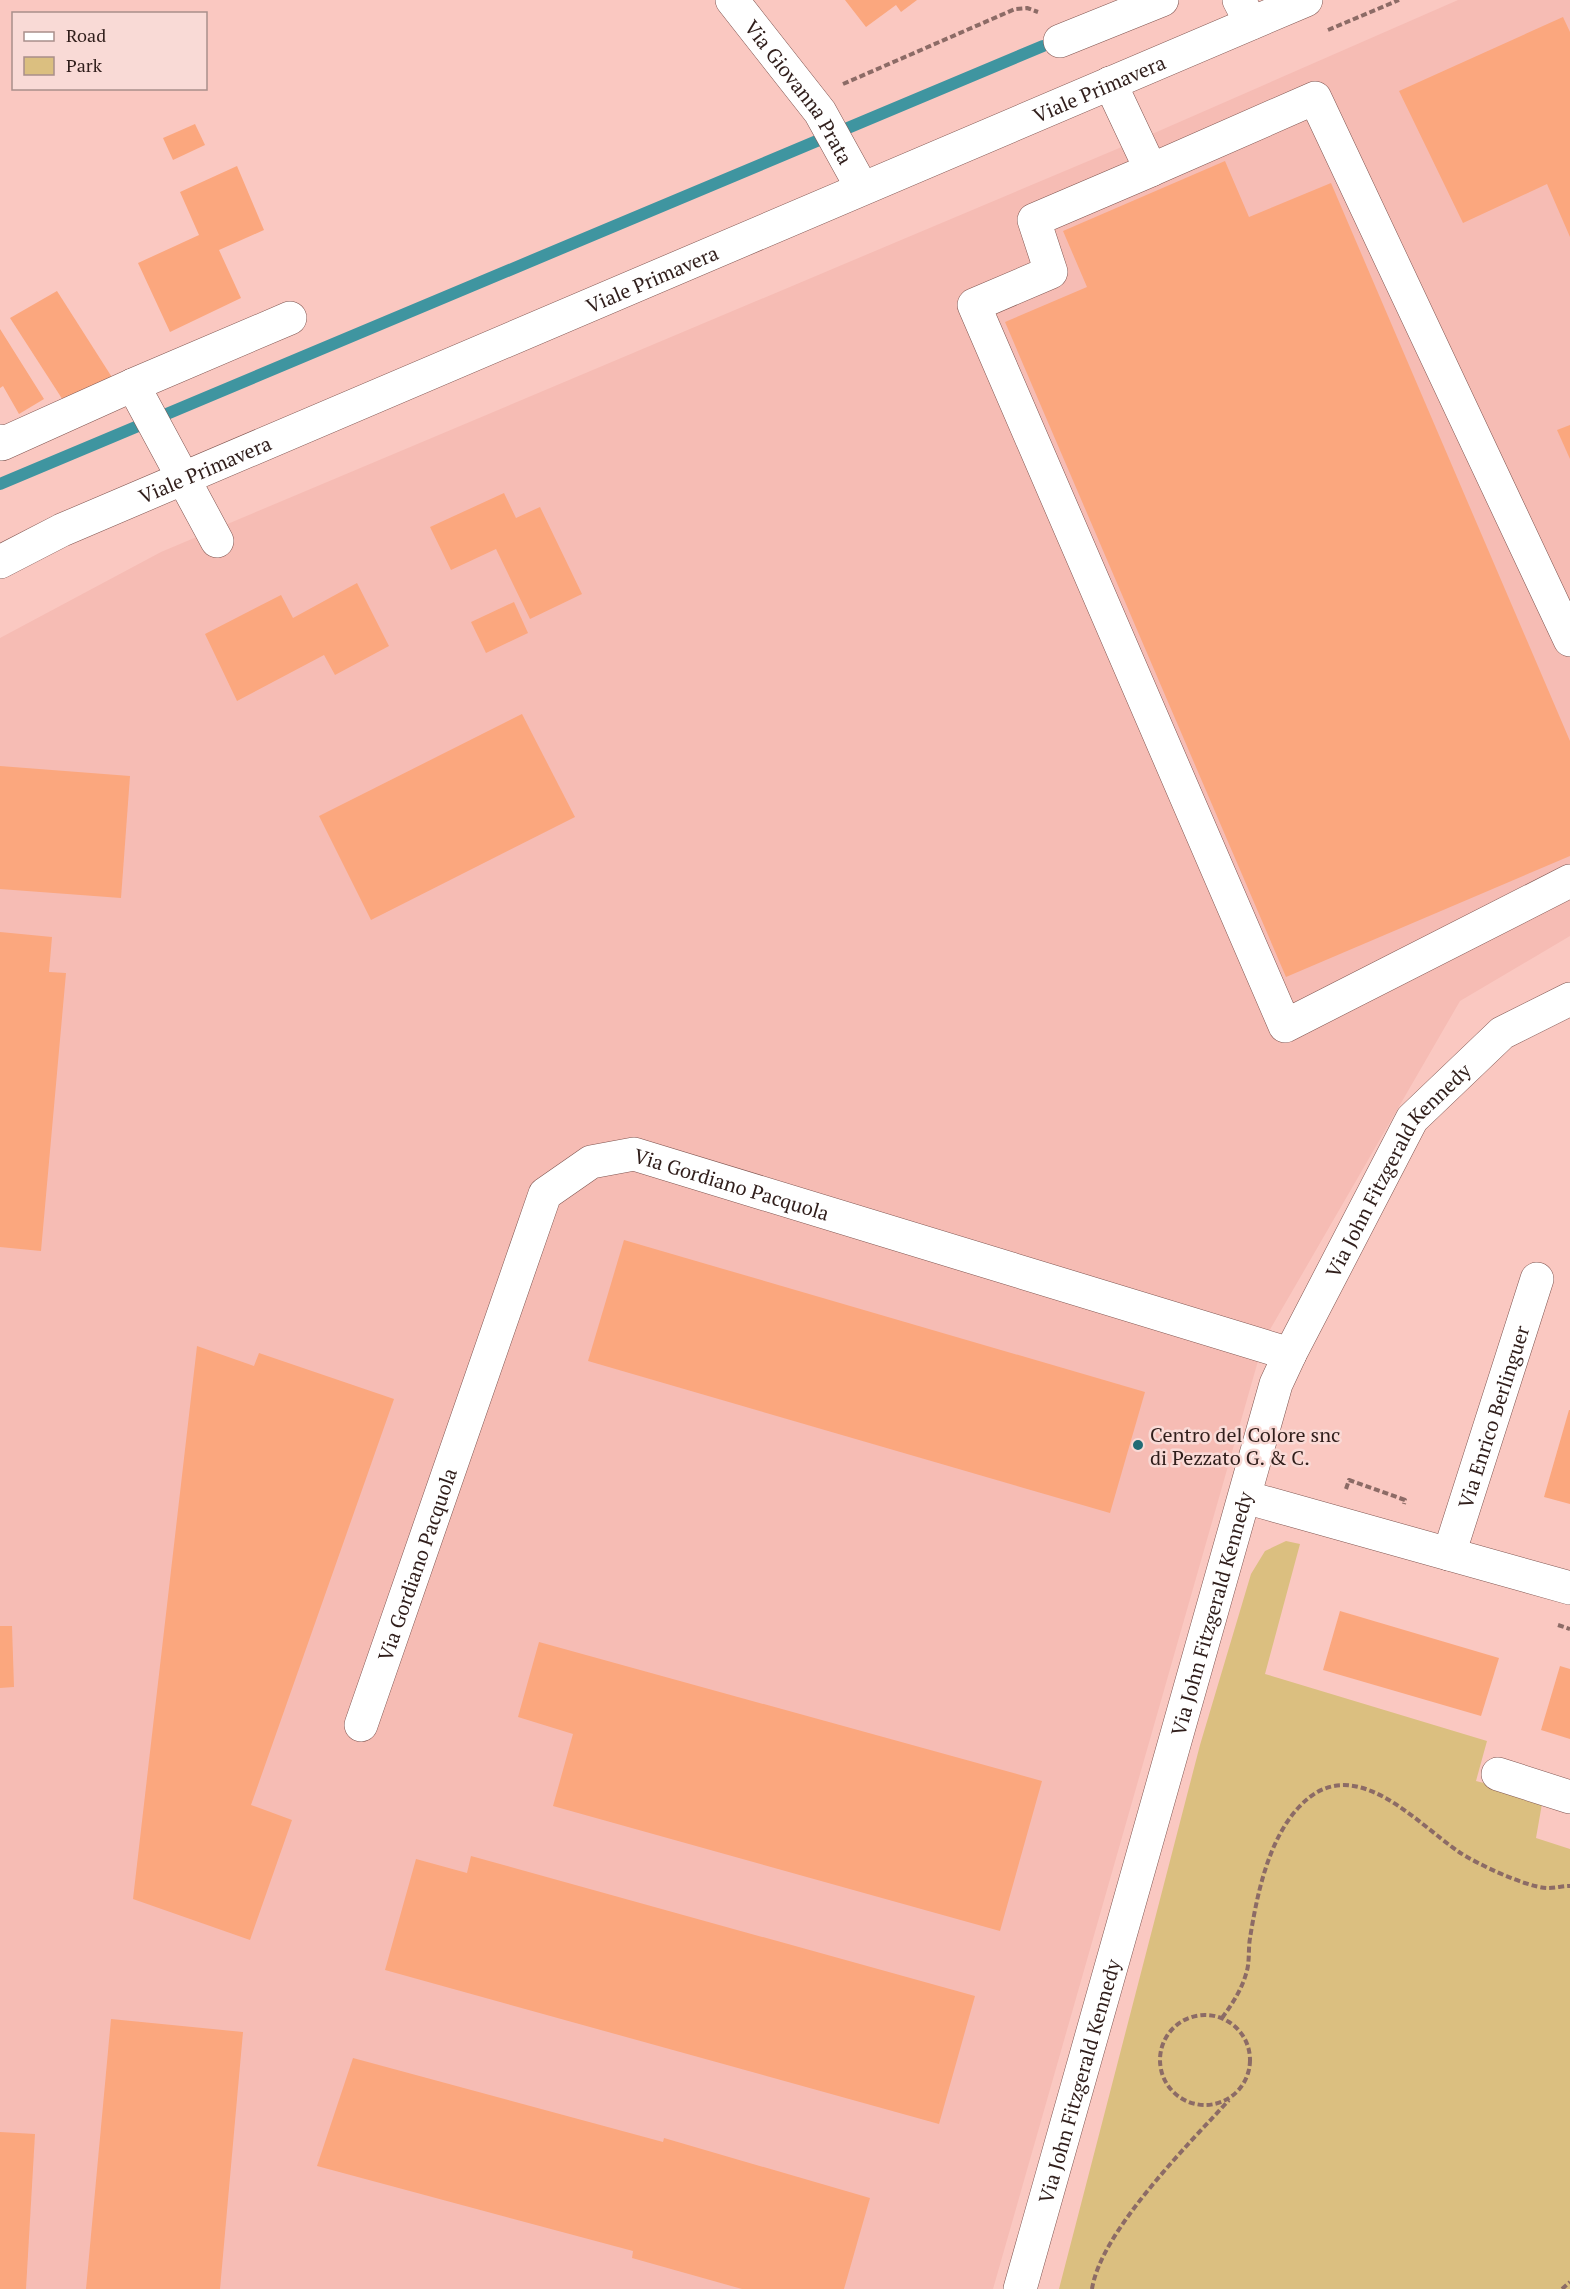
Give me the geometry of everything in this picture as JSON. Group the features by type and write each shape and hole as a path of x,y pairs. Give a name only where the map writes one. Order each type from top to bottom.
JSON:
{"street":[{"name":"Via Giovanna Prata","path":"732,0 817,108 856,178"},
{"path":"1060,41 1162,0"},
{"name":"Viale Primavera","path":"0,562 177,467 856,178 1110,83 1245,12 1306,0"},
{"path":"1110,83 1151,170"},
{"path":"1570,640 1315,98 1034,220 1051,272 974,304 1285,1026 1570,881"},
{"path":"0,441 2,444 136,391 290,318"},
{"path":"136,391 218,541"},
{"name":"Via John Fitzgerald Kennedy","path":"1020,2289 1276,1384 1412,1119 1503,1033 1570,999"},
{"name":"Via Gordiano Pacquola","path":"361,1725 545,1194 591,1162 634,1154 1290,1354"},
{"name":"Via Enrico Berlinguer","path":"1449,1554 1537,1279"},
{"path":"1245,1497 1570,1588"},
{"path":"1498,1774 1570,1797"}],"path":[{"path":"817,108 838,86 1015,9 1027,8 1040,13 1060,41"},
{"path":"1343,1498 1348,1480 1405,1500 1403,1508"},
{"path":"1547,1622 1570,1629"},
{"path":"1222,2018 1237,1997 1247,1972 1248,1949 1256,1902 1268,1859 1298,1808 1325,1788 1354,1784 1384,1797 1421,1820 1460,1852 1507,1876 1546,1888 1570,1886"},
{"path":"1092,2289 1101,2261 1120,2228 1164,2172 1240,2088 1249,2068 1249,2051 1241,2033 1222,2018 1197,2015 1177,2025 1168,2034 1162,2046 1161,2072 1175,2094 1199,2105 1210,2105 1225,2100 1240,2088"},
{"path":"1562,2289 1570,2282"}],"shaded area":[{"path":"1458,0 1570,0 1570,936 1460,1001 1264,1340 993,2289 0,2289 0,638 161,552 1136,141"}],"green space":[{"path":"1286,1541 1300,1544 1265,1674 1487,1741 1476,1781 1543,1798 1536,1838 1570,1849 1570,2289 1059,2289 1200,1745 1251,1574 1265,1551"}],"building":[{"path":"845,0 917,0 901,12 896,5 866,27"},
{"path":"1563,17 1570,32 1570,237 1547,184 1463,223 1399,91"},
{"path":"195,124 205,145 173,160 163,138"},
{"path":"1225,161 1249,217 1331,183 1570,741 1570,856 1286,977 1005,322 1087,287 1063,231"},
{"path":"237,166 264,230 219,250 241,298 170,332 138,263 199,235 180,192"},
{"path":"57,291 115,382 70,411 10,318"},
{"path":"0,329 44,399 19,414 3,386 0,388"},
{"path":"1570,425 1570,459 1557,430"},
{"path":"504,493 516,518 540,507 582,594 530,619 496,549 451,570 430,527"},
{"path":"357,583 389,646 335,675 324,655 237,701 205,634 281,595 293,618"},
{"path":"514,602 528,633 486,653 471,622"},
{"path":"522,714 575,817 371,920 319,816"},
{"path":"0,766 130,776 121,898 0,889"},
{"path":"0,932 52,937 49,972 66,973 41,1251 0,1247"},
{"path":"624,1240 1145,1392 1110,1513 588,1361"},
{"path":"197,1346 254,1366 259,1353 394,1399 251,1805 292,1820 250,1940 133,1899"},
{"path":"1570,1410 1570,1504 1544,1497"},
{"path":"1340,1611 1499,1658 1481,1716 1323,1670"},
{"path":"0,1626 12,1626 14,1687 0,1688"},
{"path":"539,1642 1042,1781 1000,1931 553,1806 573,1734 518,1717"},
{"path":"1560,1666 1570,1669 1570,1739 1541,1730"},
{"path":"471,1856 975,1996 939,2124 385,1970 416,1859 467,1873"},
{"path":"111,2019 243,2032 220,2289 86,2289"},
{"path":"353,2058 663,2142 664,2138 870,2198 844,2289 742,2289 632,2258 633,2251 317,2166"},
{"path":"0,2132 35,2134 26,2289 0,2289"}],"waterway":[{"path":"0,484 1043,46"}],"place":[{"name":"Centro del Colore snc di Pezzato G. & C.","path":"1138,1445"}]}
